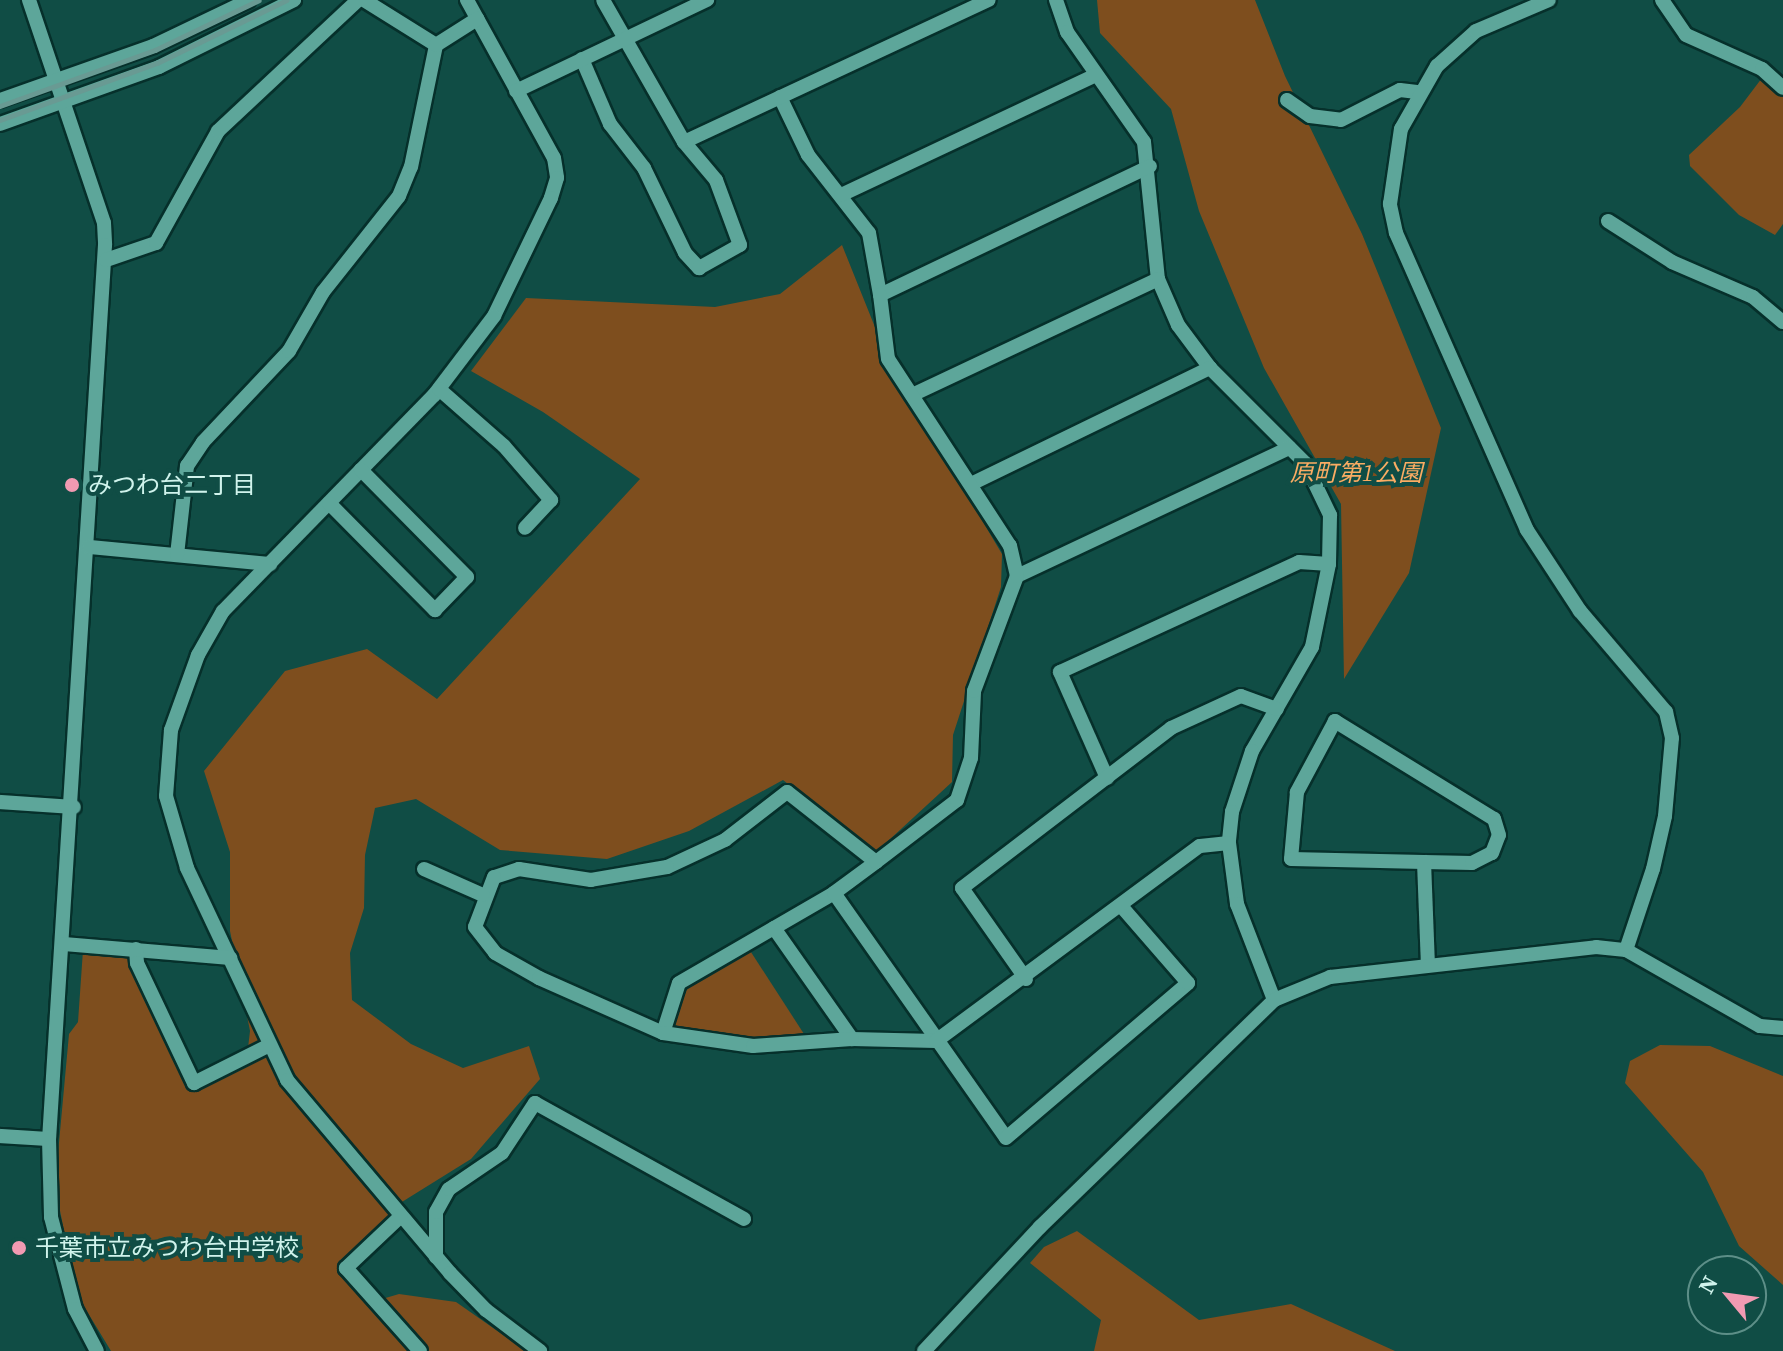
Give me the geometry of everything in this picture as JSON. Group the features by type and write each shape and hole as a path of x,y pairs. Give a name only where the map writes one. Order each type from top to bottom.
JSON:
{"street":[{"path":"29,0 104,223 106,260 74,807 49,1139 51,1217 75,1309 97,1351"},
{"path":"0,100 153,46 249,0"},
{"path":"0,124 159,67 294,0"},
{"path":"106,260 156,243 218,131 361,0 436,45"},
{"path":"467,0 554,158 557,178 494,316 439,389 223,611 198,655 171,730 166,759 172,830 268,1046 308,1109 436,1257 486,1310 540,1351"},
{"path":"582,59 610,124 644,168 685,253 699,268 740,245 716,180 684,142 603,0"},
{"path":"516,91 707,0"},
{"path":"684,142 989,0"},
{"path":"1056,0 1067,32 1096,75 1134,122 1150,166 1158,279 1178,325 1210,368 1305,463 1330,515 1329,564 1312,647 1252,751 1232,812 1229,843 1237,904 1274,1000"},
{"path":"1549,0 1476,31 1417,92 1391,168 1390,204 1396,233 1527,530 1580,611 1666,712 1672,738 1665,816 1653,869 1626,950"},
{"path":"1662,0 1686,35 1762,69 1783,88"},
{"path":"177,555 187,466 203,442 289,351 323,292 399,196 411,167 436,45 477,19"},
{"path":"841,195 1096,75"},
{"path":"1287,100 1310,116 1341,120 1400,90 1417,92"},
{"path":"663,1033 679,983 834,893 957,800 971,758 974,691 1017,576 1010,546 888,359 869,233 808,155 780,97"},
{"path":"880,295 1150,166"},
{"path":"1608,221 1672,262 1753,297 1783,322"},
{"path":"912,395 1158,279"},
{"path":"971,484 1210,368"},
{"path":"439,389 504,446 551,500 525,528"},
{"path":"1017,576 1289,448"},
{"path":"329,503 435,610 467,577 361,470"},
{"path":"89,547 270,564"},
{"path":"1107,778 1060,672 1299,562 1329,564"},
{"path":"1026,979 962,888 1171,728 1241,696 1277,709"},
{"path":"1335,721 1494,819 1499,835 1492,853 1472,863 1424,862 1291,859 1297,792 1335,721"},
{"path":"876,862 787,792 725,840 667,867 591,880 519,869 494,877 483,895 475,927 495,953 564,990 663,1033 753,1046 852,1039 936,1041 1026,979 1200,846 1229,843"},
{"path":"0,802 74,807"},
{"path":"1424,862 1428,965"},
{"path":"424,869 483,895"},
{"path":"834,893 1006,1138 1188,983 1121,906"},
{"path":"774,928 852,1039"},
{"path":"64,944 230,958"},
{"path":"924,1351 1040,1227 1274,1000 1330,977 1596,947 1626,950 1760,1026 1783,1028"},
{"path":"136,949 137,963 194,1083 268,1046"},
{"path":"436,1257 436,1212 449,1189 502,1153 535,1103 744,1219"},
{"path":"0,1136 49,1139"},
{"path":"401,1216 346,1268 420,1351"}],"green space":[{"name":"原町第1公園","path":"1097,0 1255,0 1285,76 1362,234 1441,428 1409,573 1344,679 1341,504 1264,368 1199,211 1171,109 1100,33"},
{"path":"1765,74 1783,93 1783,224 1775,235 1739,215 1690,166 1689,155 1740,107"},
{"path":"842,245 891,367 1002,554 1001,587 953,735 952,782 875,853 783,780 689,831 607,859 500,850 416,799 375,808 365,855 364,908 350,953 352,1000 411,1044 463,1068 529,1046 540,1079 471,1159 389,1210 395,1218 340,1266 372,1302 399,1294 456,1302 526,1351 111,1351 77,1295 55,1186 69,1034 78,1022 83,950 130,954 194,1090 246,1065 250,1031 230,931 230,852 204,771 285,671 367,649 437,699 640,479 543,412 471,371 526,298 715,307 780,294"},
{"path":"749,949 804,1034 750,1043 677,1031 674,1023 688,986"},
{"path":"1660,1045 1710,1046 1783,1076 1783,1285 1767,1271 1767,1255 1749,1255 1739,1246 1703,1172 1625,1083 1630,1061"},
{"path":"1077,1231 1199,1320 1291,1304 1395,1351 1094,1351 1101,1320 1030,1263 1044,1247"}],"railway":[{"path":"0,106 155,50 259,0"},
{"path":"0,120 157,63 287,0"}],"place":[{"name":"みつわ台二丁目","path":"72,485"},
{"name":"千葉市立みつわ台中学校","path":"19,1248"}]}
